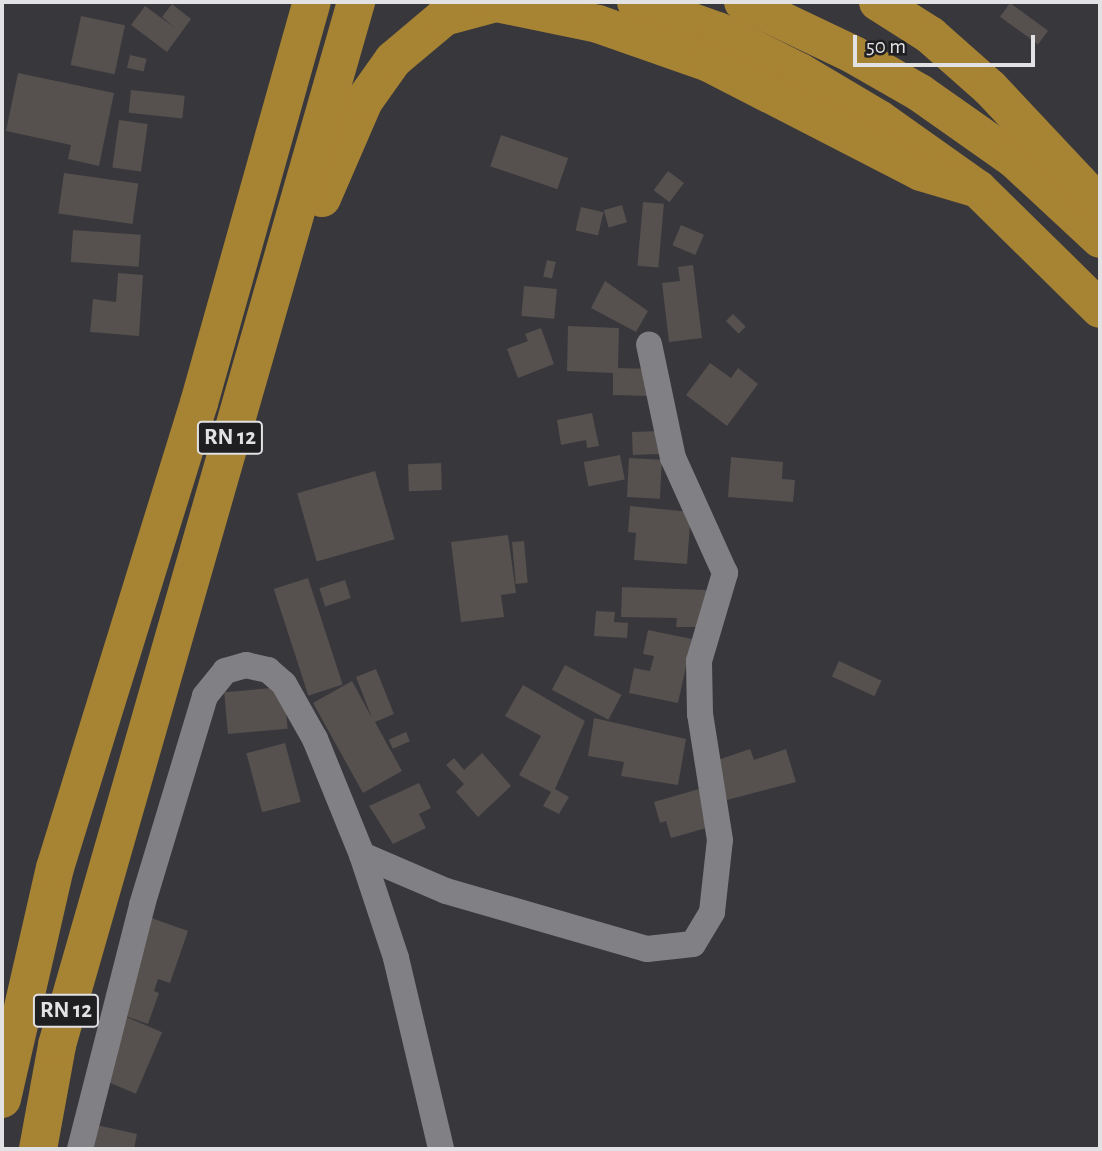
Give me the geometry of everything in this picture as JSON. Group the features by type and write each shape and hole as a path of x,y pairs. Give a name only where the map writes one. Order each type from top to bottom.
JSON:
{"highway":[{"path":"2,1099 55,867 199,403 312,2"},
{"name":"RN 12","path":"38,1149 57,1045 356,2"},
{"path":"636,2 718,31 800,72 880,119 978,189 1100,309"},
{"path":"743,2 854,55 920,93 1014,159 1100,239"},
{"path":"877,2 930,35 990,88 1100,205"},
{"path":"279,268 312,222 352,124 377,80 430,26 477,5 541,9 654,42 762,87 921,172 978,189"}],"street":[{"path":"362,855 446,891 647,949 693,944 712,912 720,840 700,714 699,661 725,573 673,458 649,344"},
{"path":"80,1149 142,905 205,695 217,677 235,667 257,666 284,684 315,739 362,855 396,958 441,1149"}],"building":[{"path":"1010,3 1048,31 1038,44 1000,17"},
{"path":"172,4 191,19 167,52 131,25 145,6 175,28 162,17"},
{"path":"81,16 125,25 115,74 71,65"},
{"path":"130,55 147,59 144,71 127,68"},
{"path":"18,73 114,93 99,166 68,159 71,145 6,131"},
{"path":"131,90 185,96 182,119 129,113"},
{"path":"119,120 148,124 141,172 112,168"},
{"path":"501,135 568,158 557,189 490,166"},
{"path":"668,171 684,183 670,202 654,190"},
{"path":"64,173 138,183 133,224 58,214"},
{"path":"643,202 664,204 658,268 637,266"},
{"path":"622,205 627,222 609,228 604,210"},
{"path":"581,207 603,212 598,236 576,230"},
{"path":"681,225 704,235 695,255 672,245"},
{"path":"73,230 141,235 139,267 71,262"},
{"path":"547,260 556,262 552,279 543,277"},
{"path":"693,265 702,338 669,342 662,283 680,281 678,267"},
{"path":"118,273 143,275 139,336 90,332 93,299 116,302"},
{"path":"605,281 648,311 636,332 591,308"},
{"path":"524,286 557,289 554,319 521,316"},
{"path":"733,314 746,327 739,334 726,321"},
{"path":"568,326 619,328 618,368 650,369 649,396 613,395 613,373 567,371"},
{"path":"541,328 554,364 518,378 507,349 528,341 525,334"},
{"path":"710,363 731,378 738,368 758,384 727,426 686,395"},
{"path":"592,413 599,446 587,448 586,440 561,445 557,420"},
{"path":"660,431 661,454 633,455 632,432"},
{"path":"620,455 625,480 588,487 584,462"},
{"path":"731,457 783,462 782,479 795,480 793,502 728,497"},
{"path":"629,458 662,460 660,499 627,497"},
{"path":"441,463 442,490 409,491 408,464"},
{"path":"375,471 395,539 317,562 297,493"},
{"path":"630,506 691,512 687,564 634,560 636,533 628,532"},
{"path":"508,535 516,593 501,595 504,617 461,622 451,542"},
{"path":"524,541 528,583 516,584 512,542"},
{"path":"308,578 343,685 308,696 274,589"},
{"path":"345,580 351,598 325,606 319,588"},
{"path":"622,587 707,590 706,627 676,627 677,618 621,617"},
{"path":"596,611 615,612 614,622 628,623 627,638 594,636"},
{"path":"648,630 692,639 678,703 629,693 634,668 650,671 654,656 643,654"},
{"path":"839,661 882,681 874,696 832,676"},
{"path":"565,665 622,695 608,720 552,690"},
{"path":"376,669 394,714 375,722 402,771 363,793 313,703 352,681 372,718 356,677"},
{"path":"523,685 585,721 555,789 569,797 559,814 543,806 551,792 519,775 541,736 505,716"},
{"path":"284,687 288,729 228,734 224,692"},
{"path":"594,718 686,739 678,785 621,776 624,762 588,756"},
{"path":"406,732 410,741 393,749 389,740"},
{"path":"285,743 301,802 262,812 246,753"},
{"path":"750,749 754,760 786,749 796,782 727,800 715,761"},
{"path":"482,753 511,786 478,817 456,792 464,784 446,765 454,758 464,770"},
{"path":"419,783 431,808 419,814 426,828 393,844 369,806"},
{"path":"699,789 710,827 671,838 666,821 660,823 654,802"},
{"path":"143,915 188,931 170,983 158,979 154,991 159,993 148,1024 109,1010"},
{"path":"117,1013 162,1032 136,1094 91,1075"},
{"path":"92,1124 137,1134 134,1149 86,1149"}]}
